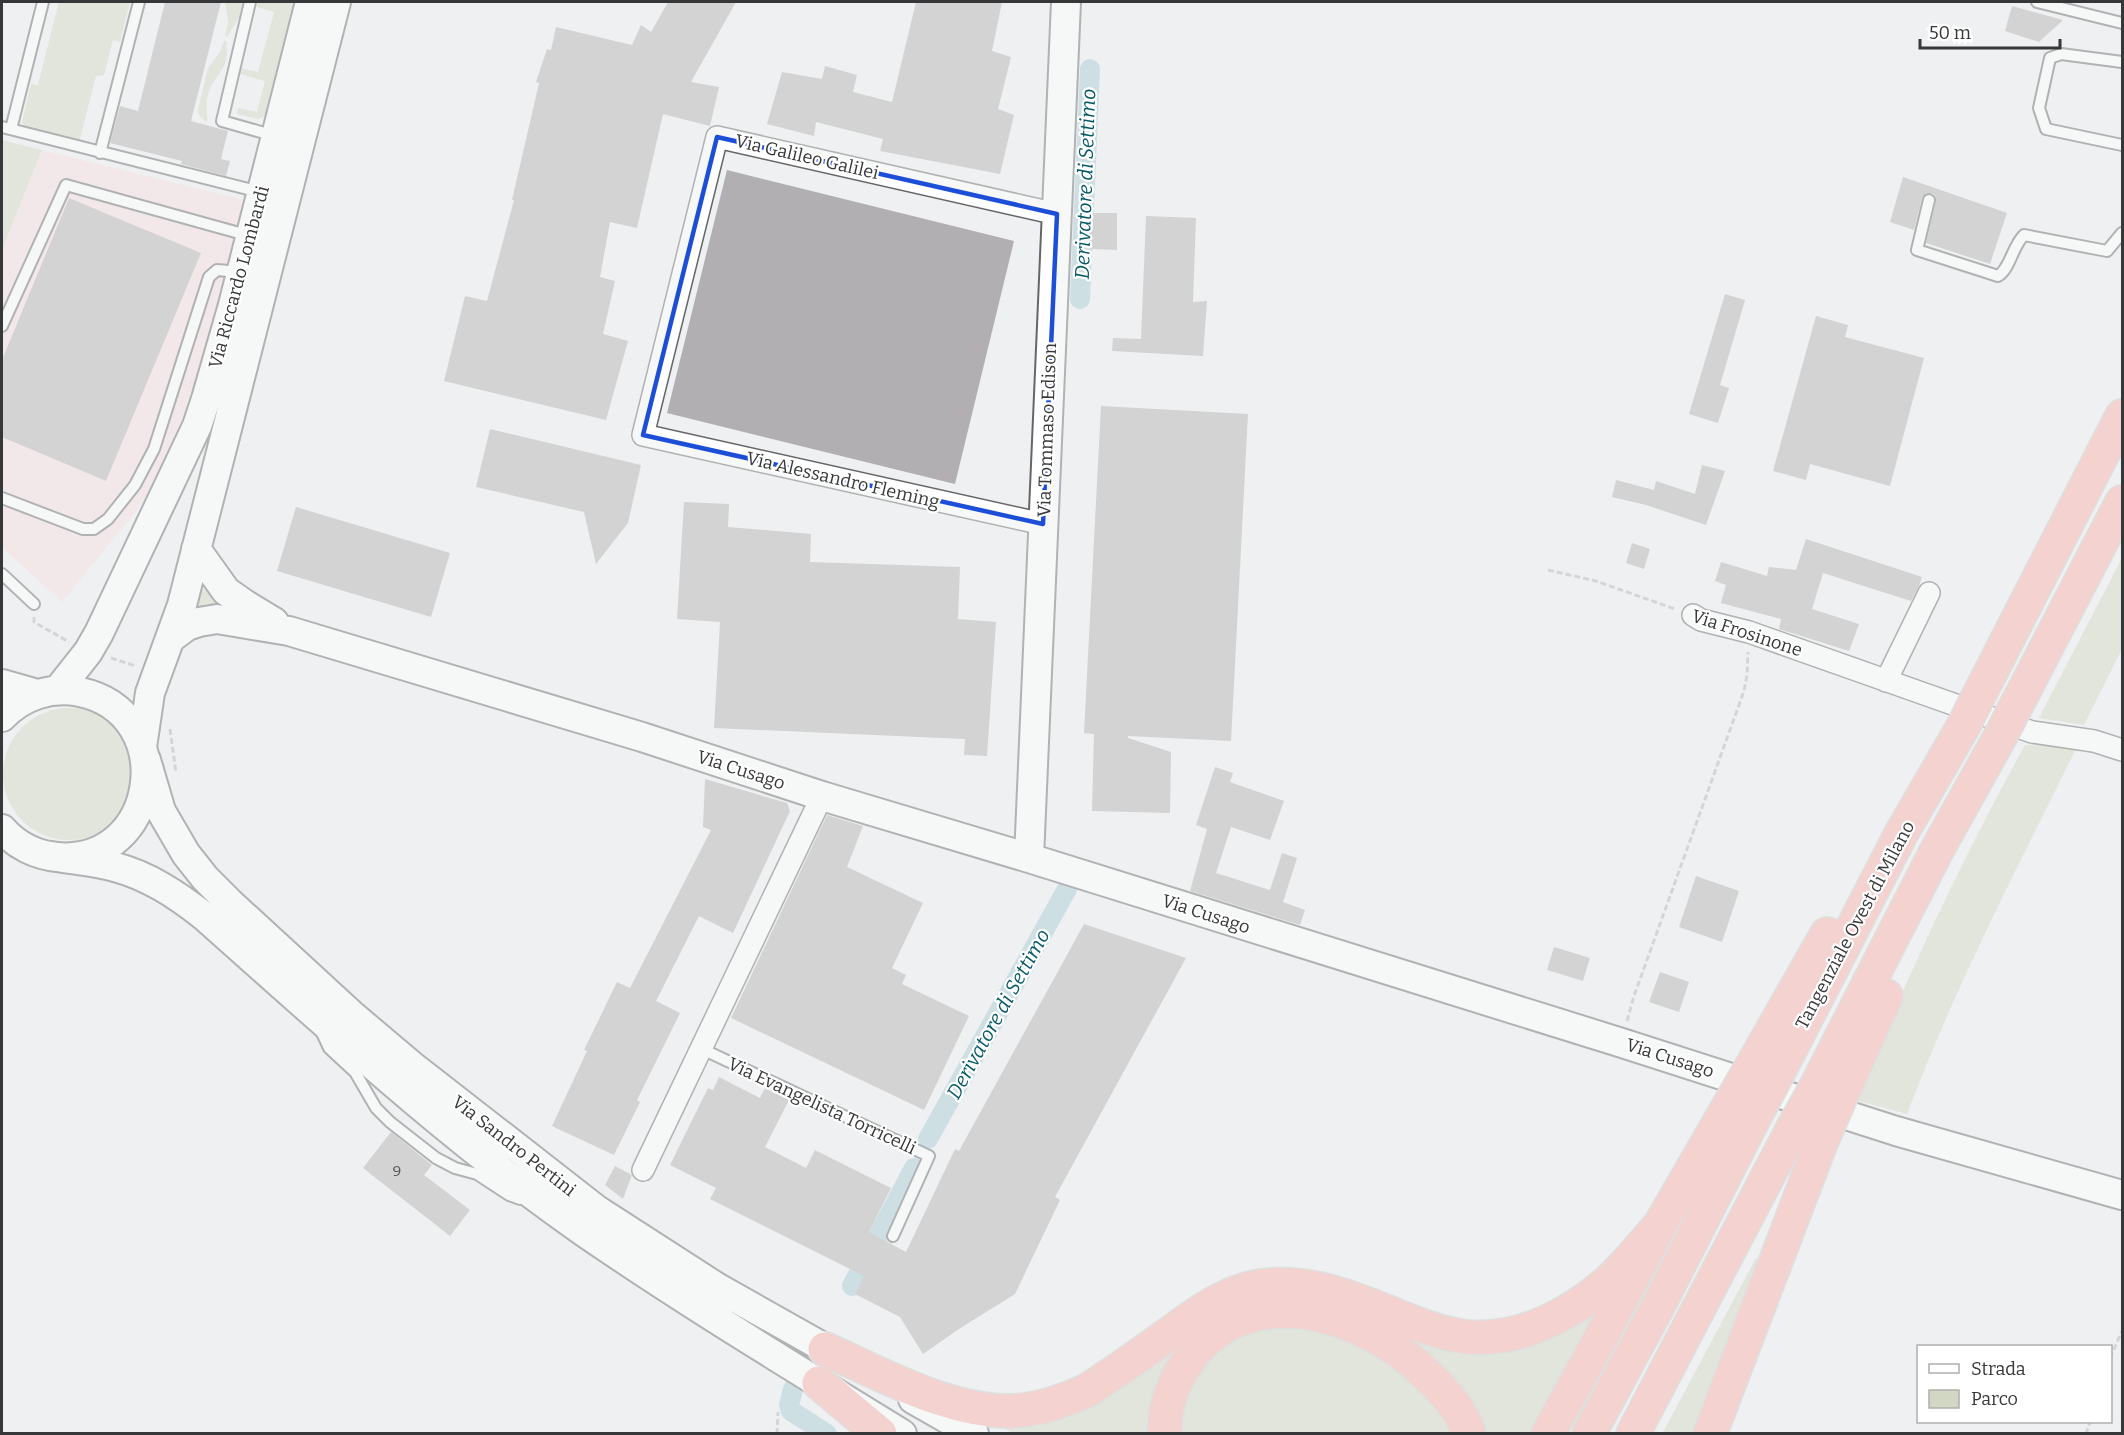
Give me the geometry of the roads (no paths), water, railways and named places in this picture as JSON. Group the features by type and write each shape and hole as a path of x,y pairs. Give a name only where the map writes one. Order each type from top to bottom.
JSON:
{"highway":[{"name":"Tangenziale Ovest di Milano","path":"1589,1434 1657,1308 1740,1114 1901,834 1962,708 2122,416"},
{"name":"Tangenziale Ovest di Milano","path":"1633,1434 1710,1290 1807,1135 1937,850 2016,726 2122,502"},
{"path":"825,1349 941,1399 984,1409 1013,1411 1067,1399 1088,1390 1210,1306 1236,1293 1261,1286 1304,1286 1332,1292 1361,1301 1427,1328 1451,1334 1468,1337 1512,1334 1557,1317 1607,1283 1660,1225 1740,1114"},
{"path":"1710,1434 1807,1135"},
{"path":"1548,1434 1660,1225"},
{"path":"1165,1434 1170,1396 1182,1369 1201,1343 1223,1327 1251,1315 1280,1311 1312,1313 1350,1323 1385,1341 1418,1366 1444,1391 1465,1420 1469,1434"},
{"path":"819,1383 880,1434"}],"street":[{"name":"Via Riccardo Lombardi","path":"47,692 88,652 99,633 197,426 241,272 310,2"},
{"name":"Via Riccardo Lombardi","path":"51,856 82,855 102,848 119,836 135,817 144,798 147,777 144,753 150,693 171,638 196,549 336,2"},
{"name":"Via Tommaso Edison","path":"1029,858 1066,2"},
{"name":"Via Galileo Galilei","path":"643,435 717,137 1057,214"},
{"name":"Via Alessandro Fleming","path":"643,435 1043,524"},
{"name":"Via Cusago","path":"196,549 226,591 289,630"},
{"path":"1886,681 1929,593"},
{"name":"Via Frosinone","path":"1694,615 1701,621 1749,632 2016,726"},
{"name":"Via Cusago","path":"171,638 187,626 217,619 289,630 642,737 822,796 1029,858 1896,1131 2122,1195"},
{"path":"2,684 47,692 84,693 93,696 112,706 133,728 144,753"},
{"path":"2,717 20,702 47,692"},
{"path":"2016,726 2094,741 2122,750"},
{"name":"Via Sandro Pertini","path":"144,753 161,811 186,854 205,878 353,1016 411,1065 597,1210 718,1288 974,1434"},
{"path":"643,1170 822,796"},
{"path":"2,829 22,846 51,856"},
{"name":"Via Sandro Pertini","path":"51,856 114,867 159,885 204,916 398,1088 559,1213 707,1313 902,1434"}],"lane":[{"path":"43,2 6,128 261,193"},
{"path":"100,153 139,2"},
{"path":"250,2 222,121 275,136"},
{"path":"2037,2 2122,24"},
{"path":"2122,62 2061,54 2050,58 2039,108 2046,129 2122,145"},
{"path":"2,326 66,185 250,236"},
{"path":"1929,200 1917,250 1998,276 2004,273 2016,242 2024,235 2107,251 2122,233"},
{"path":"2,498 84,529 94,529 108,519 135,485 153,449 209,277 217,270 241,272"},
{"path":"2,574 34,604"},
{"name":"Via Evangelista Torricelli","path":"702,1049 929,1156 893,1236"}],"waterway":[{"name":"Derivatore di Settimo","path":"1080,299 1090,69"},
{"name":"Derivatore di Settimo","path":"928,1139 1067,889"},
{"name":"Derivatore di Settimo","path":"852,1286 914,1168"},
{"name":"Derivatore di Settimo","path":"793,1389 789,1405 791,1411 827,1434"}]}
